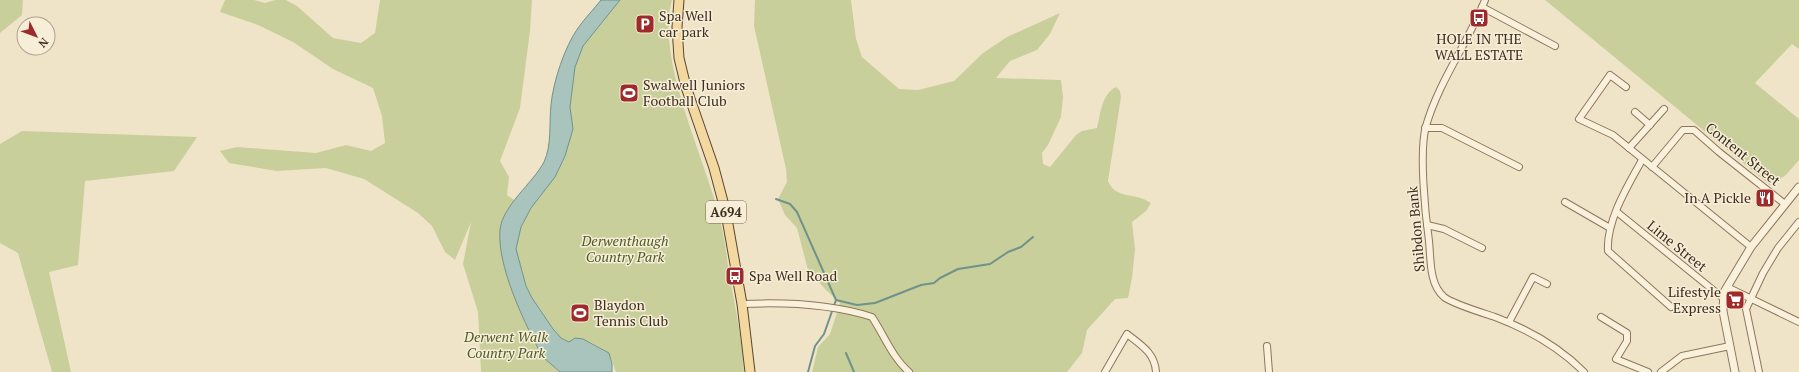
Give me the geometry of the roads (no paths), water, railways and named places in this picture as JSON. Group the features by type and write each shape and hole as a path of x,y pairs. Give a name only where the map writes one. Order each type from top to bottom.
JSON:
{"main road":[{"name":"A694","path":"679,0 677,27 679,58 686,87 726,212 742,304 750,372"}],"street":[{"name":"Shibdon Bank","path":"1485,0 1433,106 1426,128 1424,156 1427,225 1433,278 1436,288 1446,298 1509,322 1572,359 1584,372"},
{"path":"1482,7 1555,46"},
{"path":"1626,87 1610,76 1579,119 1613,135 1750,247"},
{"path":"1629,148 1664,108"},
{"path":"1635,112 1650,125"},
{"path":"1426,128 1442,128 1519,167"},
{"name":"Content Street","path":"1652,166 1683,130 1694,130 1719,152 1785,204"},
{"path":"1642,160 1627,186 1610,228 1607,239 1608,251 1671,307"},
{"path":"1735,372 1723,311 1722,298 1750,247 1799,187"},
{"path":"1565,202 1610,228"},
{"name":"Lime Street","path":"1617,212 1722,298"},
{"path":"1759,372 1746,309 1750,299 1781,244 1799,222"},
{"path":"1427,225 1444,229 1482,248"},
{"path":"1509,322 1533,277 1547,284"},
{"path":"1727,287 1799,322"},
{"path":"742,304 767,303 823,307 872,317 893,354 909,372"},
{"path":"1601,317 1627,333 1627,341 1616,359 1648,372"},
{"path":"1105,372 1127,334 1144,347 1156,362 1156,372"},
{"path":"1267,346 1269,372"},
{"path":"1661,372 1682,356 1730,346"}],"water":[{"path":"601,0 620,0 583,46 575,67 570,107 573,129 565,156 555,177 531,208 521,227 516,249 526,286 532,298 553,329 561,338 569,342 575,338 583,339 609,353 612,364 612,372 560,372 544,358 539,350 512,292 500,244 500,230 506,212 544,162 547,155 549,141 552,96 560,65 573,36"}],"waterway":[{"path":"776,199 790,204 797,212 836,300 824,334 815,346 808,372"},
{"path":"836,300 857,305 875,303 921,285 934,283 940,278 958,269 990,264 1008,252 1021,247 1033,237"},
{"path":"846,353 854,372"}],"place":[{"name":"HOLE IN THE WALL ESTATE","path":"1479,18"},
{"name":"Spa Well car park","path":"645,24"},
{"name":"Swalwell Juniors Football Club","path":"629,93"},
{"name":"In A Pickle","path":"1765,198"},
{"name":"Spa Well Road","path":"735,276"},
{"name":"Lifestyle Express","path":"1735,300"},
{"name":"Blaydon Tennis Club","path":"580,313"}],"park label":[{"name":"Derwenthaugh Country Park","path":"625,250"},
{"name":"Derwent Walk Country Park","path":"506,346"}]}
